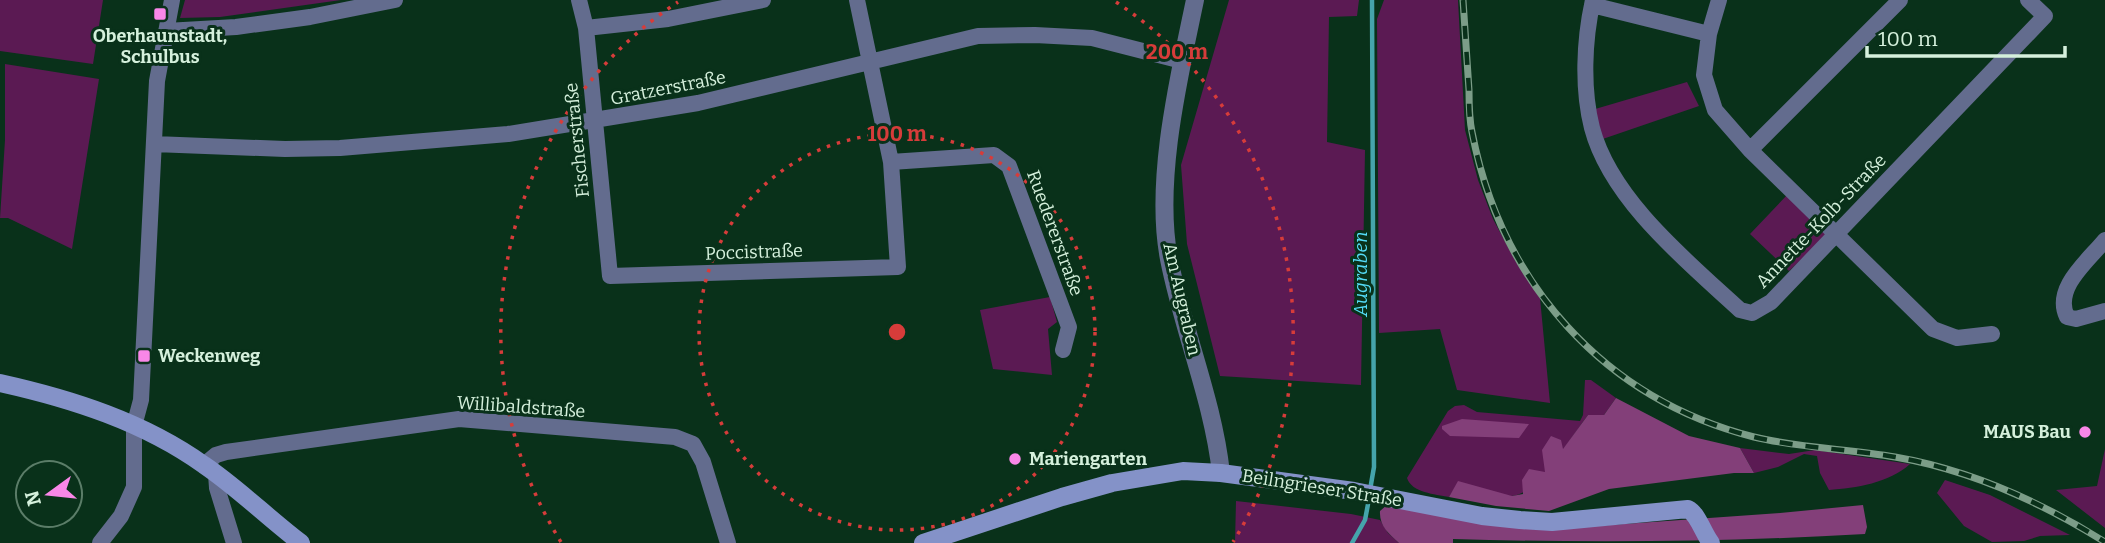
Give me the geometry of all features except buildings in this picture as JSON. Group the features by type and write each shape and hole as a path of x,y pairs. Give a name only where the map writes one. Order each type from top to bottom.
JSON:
{"main road":[{"path":"0,383 90,408 174,446 210,469 301,543"},
{"name":"Beilngrieser Straße","path":"923,543 1021,509 1112,483 1183,471 1221,472 1354,491 1482,516 1552,522 1688,509 1696,515 1700,528 1711,543"}],"street":[{"path":"100,543 121,516 134,487 134,426 141,400 157,81 172,0"},
{"path":"166,31 236,27 310,17 395,0"},
{"name":"Fischerstraße","path":"579,0 586,28 610,276"},
{"path":"586,28 668,19 717,5 763,0"},
{"path":"857,0 891,162"},
{"name":"Am Augraben","path":"1195,0 1182,61 1168,158 1165,215 1169,258 1208,406 1221,472"},
{"path":"1719,0 1709,34 1703,75 1715,110 1750,150 1934,328 1957,338 1992,334"},
{"path":"1750,150 1900,0"},
{"name":"Annette-Kolb-Straße","path":"1592,3 1584,64 1592,128 1603,154 1620,186 1665,240 1740,310 1752,313 1771,302 2045,16 2028,0"},
{"path":"1592,3 1709,34"},
{"name":"Gratzerstraße","path":"154,144 285,149 383,146 508,134 698,103 978,36 1092,38 1182,61"},
{"name":"Ruedererstraße","path":"891,162 994,155 1009,166 1069,327 1063,350"},
{"name":"Poccistraße","path":"610,276 898,267 891,162"},
{"path":"2105,240 2065,290 2063,305 2066,315 2076,319 2105,311"},
{"name":"Willibaldstraße","path":"210,469 216,455 226,452 459,419 676,437 693,444 703,461 728,543"},
{"path":"210,469 234,543"}],"shaded area":[{"path":"0,0 103,0 93,64 0,51"},
{"path":"185,0 341,0 220,17 180,18"},
{"path":"1229,0 1359,0 1357,16 1329,17 1327,142 1365,150 1361,385 1220,376 1187,244 1181,165"},
{"path":"1384,0 1458,0 1465,130 1478,180 1493,219 1540,298 1550,403 1457,390 1440,329 1379,333 1377,19"},
{"path":"5,64 99,79 72,249 8,218 0,218 5,140"},
{"path":"1687,82 1699,106 1594,142 1585,112"},
{"path":"1788,194 1828,234 1789,271 1750,234"},
{"path":"1050,297 1057,322 1048,329 1052,375 993,369 980,310"},
{"path":"1585,380 1591,380 1616,398 1604,415 1588,415 1542,476 1521,494 1505,495 1459,482 1449,497 1425,492 1414,487 1407,478 1448,411 1455,406 1464,405 1477,412 1580,421 1583,415"},
{"path":"1616,398 1689,436 1740,448 1754,473 1734,473 1609,489 1549,511 1496,506 1449,497 1458,481 1512,496 1523,494 1522,480 1529,469 1545,472 1542,450 1551,436 1561,440 1563,449 1588,415 1604,415"},
{"path":"1462,419 1529,424 1519,438 1450,436 1442,429 1442,426"},
{"path":"1740,448 1789,454 1815,450 1910,464 1882,480 1829,490 1820,473 1817,456 1804,454 1778,467 1754,473"},
{"path":"2105,449 2105,528 2056,490 2097,486"},
{"path":"1945,480 1990,495 2070,535 1992,542 1964,526 1937,493"},
{"path":"1236,501 1351,514 1380,520 1388,533 1399,543 1235,543"},
{"path":"1387,505 1539,530 1863,505 1867,527 1865,534 1762,539 1453,539 1453,543 1399,543 1381,521 1380,511"}],"waterway":[{"name":"Augraben","path":"1370,490 1374,467 1372,0"},
{"name":"Augraben","path":"1352,543 1365,520 1369,499"}],"railway":[{"path":"1463,0 1470,122 1486,187 1507,238 1534,285 1568,327 1607,364 1651,395 1700,419 1771,441 1895,457 1951,470 2030,501 2105,542"}],"place":[{"name":"Oberhaunstadt, Schulbus","path":"160,14"},
{"name":"Weckenweg","path":"144,356"},
{"name":"MAUS Bau","path":"2085,432"},
{"name":"Mariengarten","path":"1015,459"}]}
